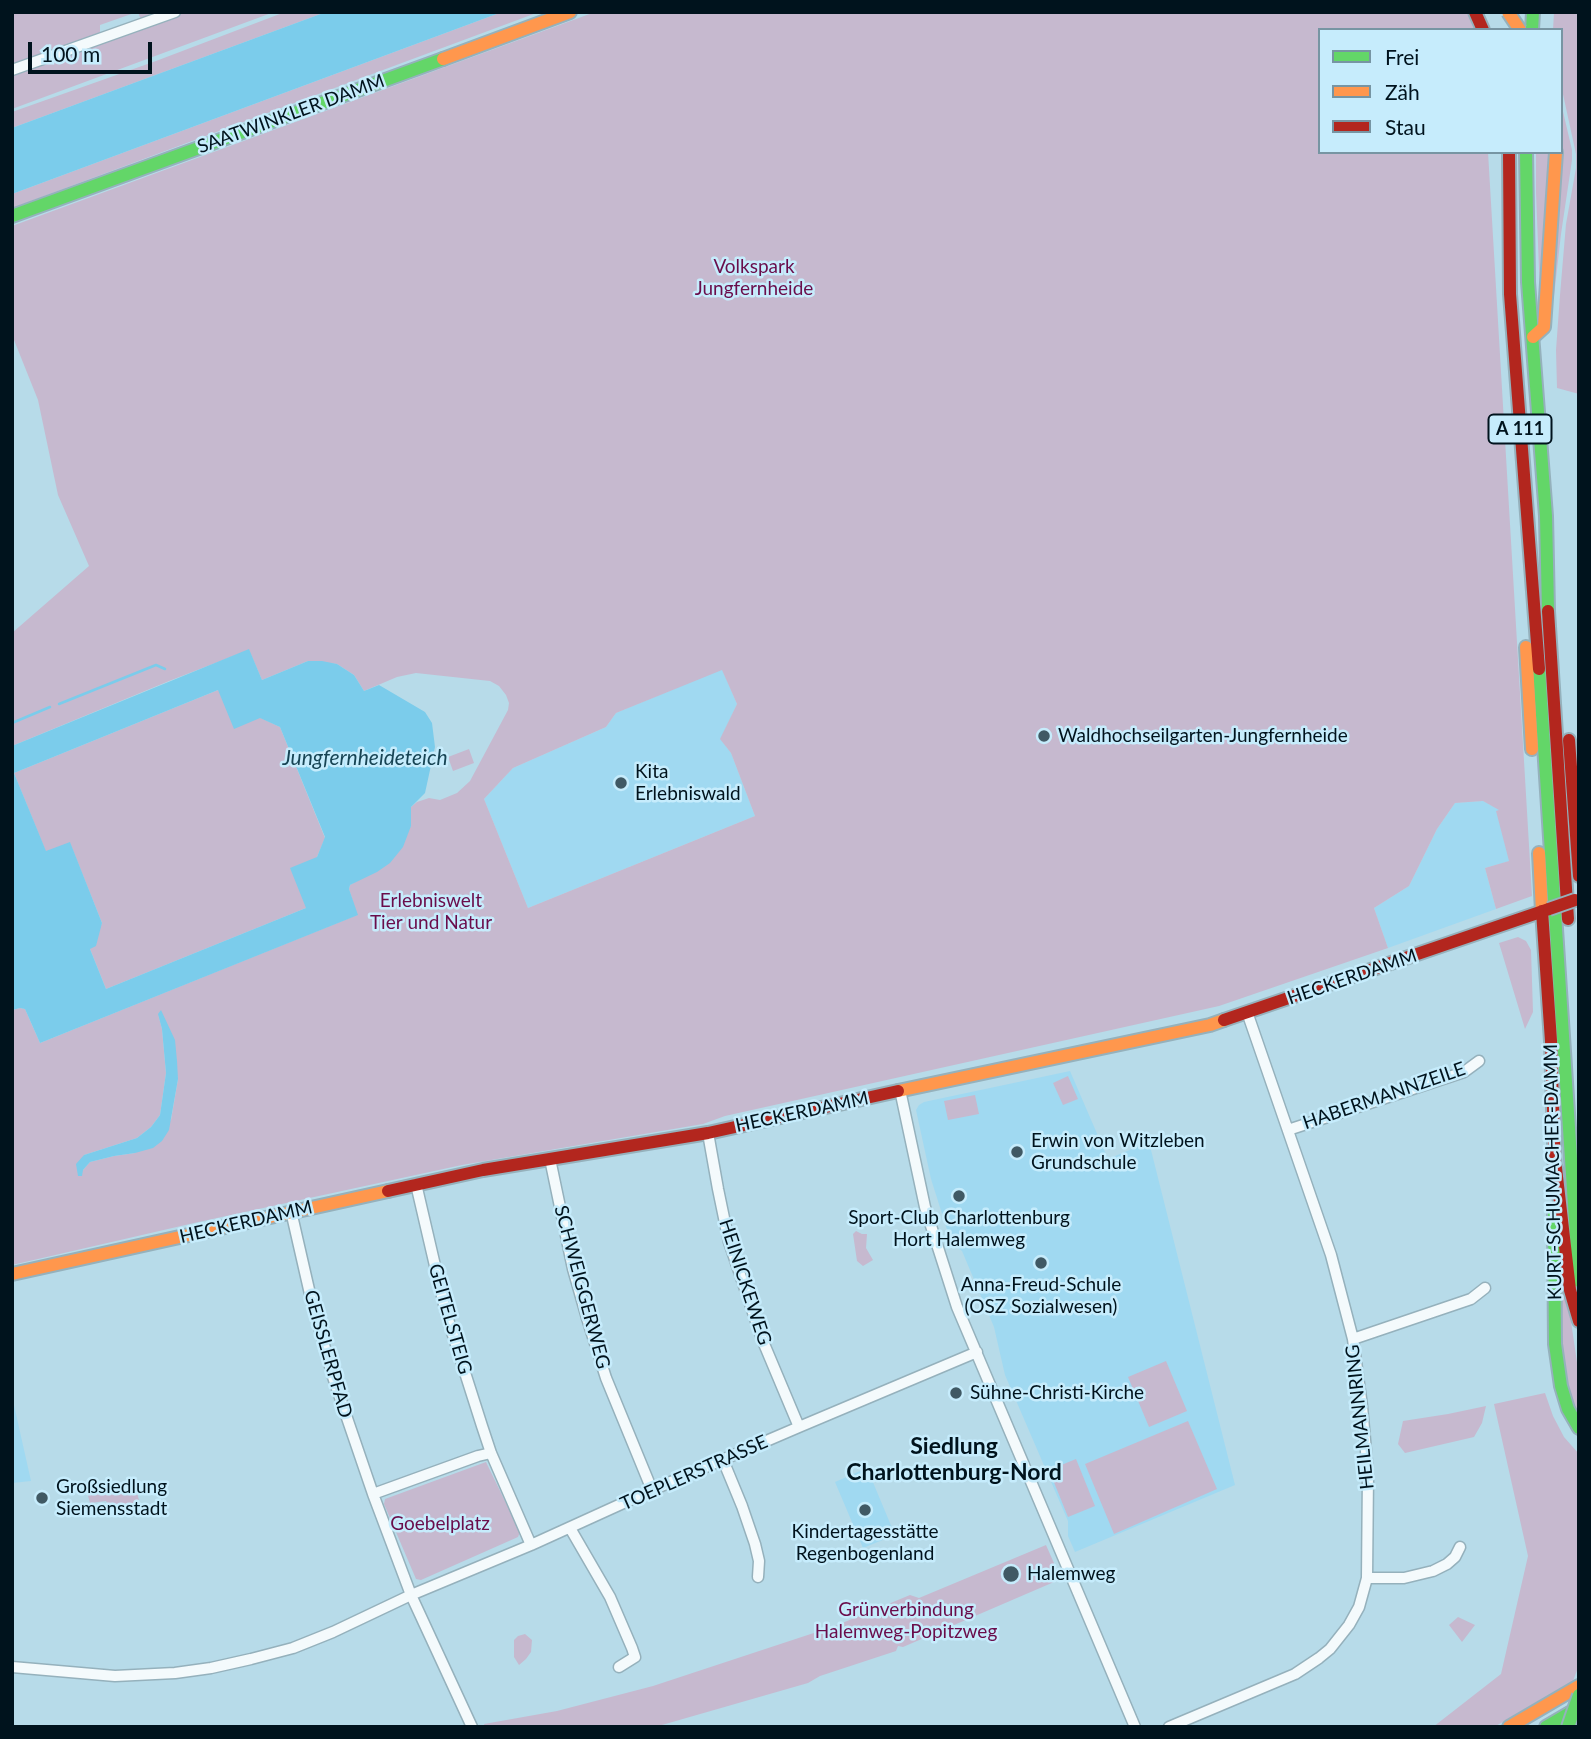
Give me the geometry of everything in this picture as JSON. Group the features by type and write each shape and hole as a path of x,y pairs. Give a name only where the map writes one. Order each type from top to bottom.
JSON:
{"main road":[{"name":"SAATWINKLER DAMM","path":"12,216 570,12"},
{"path":"1475,12 1482,28"},
{"path":"1508,12 1516,28"},
{"path":"1496,154 1502,236 1510,294"},
{"name":"A 111","path":"1509,154 1510,294 1540,677 1579,1281"},
{"name":"A 111","path":"1526,154 1528,282 1546,516 1549,631 1579,1087"},
{"path":"1534,337 1544,327 1556,156"},
{"name":"KURT-SCHUMACHER-DAMM","path":"1531,564 1525,638 1549,988 1556,1168 1555,1344 1567,1409 1579,1428"},
{"path":"1548,586 1557,601 1561,635 1579,876"},
{"name":"HECKERDAMM","path":"12,1274 483,1170 708,1133 1210,1025 1577,900"},
{"path":"1556,1168 1570,1290 1579,1321"},
{"path":"1510,1727 1579,1686"},
{"path":"1567,1727 1579,1695"},
{"path":"1546,1727 1579,1708"}],"street":[{"path":"12,70 174,12"},
{"name":"HEILMANNRING","path":"1169,1727 1295,1674 1319,1658 1349,1625 1359,1607 1367,1578 1368,1474 1353,1339 1331,1255 1247,1012"},
{"name":"HABERMANNZEILE","path":"1288,1130 1459,1073 1479,1061"},
{"path":"900,1090 925,1207 957,1307 1135,1727"},
{"name":"HEINICKEWEG","path":"708,1133 731,1249 762,1339 799,1427"},
{"name":"SCHWEIGGERWEG","path":"550,1159 573,1269 587,1318 606,1378 652,1490"},
{"name":"GEITELSTEIG","path":"416,1184 446,1313 491,1452"},
{"name":"GEISSLERPFAD","path":"291,1212 333,1377 373,1494"},
{"path":"1353,1339 1471,1299 1485,1288"},
{"name":"TOEPLERSTRASSE","path":"12,1667 115,1676 175,1673 211,1668 293,1648 652,1490 977,1352"},
{"path":"472,1727 411,1595 373,1494 491,1452 531,1545"},
{"path":"723,1460 755,1544 759,1561 758,1577"},
{"path":"570,1528 610,1597 632,1648 635,1657 619,1667"},
{"path":"1367,1578 1404,1578 1433,1571 1455,1558 1461,1547"}],"shaded area":[{"name":"Kita Erlebniswald","path":"722,669 737,704 721,739 731,753 755,816 528,908 484,799 513,768 606,727 616,713"},
{"path":"1483,801 1500,810 1510,861 1485,868 1496,909 1388,948 1374,908 1409,886 1437,829 1455,803"},
{"path":"1070,1071 1108,1159 1149,1142 1235,1485 1075,1552 1068,1536 1068,1521 1005,1375 994,1327 962,1251 951,1242 931,1179 916,1110 924,1102"},
{"path":"12,1396 31,1481 12,1483"},
{"name":"Kindertagesstätte Regenbogenland","path":"867,1468 895,1535 863,1548 835,1482"}],"green space":[{"path":"12,12 137,12 100,25 100,34 12,65"},
{"path":"138,12 274,12 12,109 12,67 141,20"},
{"path":"285,12 326,12 12,128 12,112"},
{"path":"502,12 539,12 12,208 12,194"},
{"name":"Volkspark Jungfernheide","path":"595,12 1467,12 1473,28 1318,28 1318,154 1488,154 1532,896 1496,909 1485,868 1509,861 1496,811 1499,810 1483,801 1455,803 1437,829 1409,886 1374,908 1388,948 1219,1006 725,1116 703,1124 462,1165 12,1265 12,1010 25,1009 40,1043 357,915 350,885 360,879 411,826 411,807 429,798 440,800 457,793 470,781 508,710 509,703 499,686 490,681 416,673 397,677 364,691 354,675 337,664 308,661 262,680 249,650 12,746 12,633 89,566 58,495 38,400 12,335 12,226","holes":["722,670 737,704 720,739 731,753 755,816 528,908 484,799 513,768 606,727 616,713","158,1014 178,1079 171,1120 135,1153 90,1162 83,1170 84,1155 137,1138 151,1127 160,1115 166,1073"]},
{"path":"1554,12 1579,12 1579,394 1557,388 1556,350 1560,295 1576,154 1563,94 1563,28 1553,28"},
{"path":"1563,112 1572,160 1554,296 1540,295 1536,154 1563,154"},
{"path":"218,690 280,727 325,838 317,857 306,908 106,989 90,949 102,923 70,843 46,852 14,773"},
{"path":"469,749 474,763 453,771 448,757"},
{"path":"1518,937 1526,941 1531,950 1533,1012 1525,1029 1499,943"},
{"path":"1068,1076 1078,1099 1063,1105 1053,1083"},
{"path":"975,1095 979,1114 948,1120 944,1101"},
{"path":"856,1231 867,1234 866,1248 873,1260 863,1266 857,1261 853,1234"},
{"path":"1558,1233 1579,1376 1579,1420 1566,1386"},
{"path":"1166,1361 1187,1411 1149,1427 1128,1377"},
{"path":"1545,1393 1564,1437 1579,1454 1579,1665 1573,1681 1494,1727 1433,1727 1501,1674 1528,1556 1494,1404"},
{"path":"1486,1406 1482,1423 1474,1437 1405,1453 1398,1444 1403,1421"},
{"path":"1188,1421 1217,1489 1114,1534 1085,1464"},
{"path":"1076,1459 1095,1506 1068,1517 1049,1470"},
{"name":"Goebelplatz","path":"486,1462 520,1532 518,1537 421,1580 416,1579 384,1504 385,1499"},
{"path":"134,1482 139,1500 135,1507 126,1512 118,1514 111,1510 106,1501 90,1503 87,1492"},
{"name":"Grünverbindung Halemweg-Popitzweg","path":"1046,1545 1061,1579 903,1647 898,1646 896,1651 820,1676 808,1683 655,1727 485,1727 484,1724 557,1711 653,1686 835,1626 910,1595 919,1598"},
{"path":"1458,1617 1475,1625 1462,1642 1449,1625"},
{"path":"525,1634 532,1640 531,1652 519,1665 514,1657 514,1640"}],"water":[{"path":"326,12 502,12 12,194 12,128"},
{"name":"Jungfernheideteich","path":"249,649 262,680 308,661 322,661 337,664 354,675 364,691 379,685 425,712 432,723 435,747 425,793 411,807 411,826 403,847 390,863 350,885 358,915 40,1043 25,1009 12,1010 12,746","holes":["218,690 234,729 260,718 280,727 325,837 317,857 290,868 306,908 106,989 90,949 96,946 102,923 70,842 46,851 14,773"]},
{"path":"161,1010 175,1040 177,1061 178,1079 169,1130 153,1148 90,1162 83,1170 82,1176 78,1176 76,1164 84,1155 137,1138 151,1127 160,1115 166,1073 158,1014"}],"waterway":[{"path":"59,704 156,665 165,669"},
{"path":"12,723 50,707"}],"traffic: fast":[{"path":"1532,28 1533,12"},
{"path":"12,216 443,59"},
{"path":"1526,154 1528,282 1546,516 1548,611"},
{"path":"1539,669 1579,1281"},
{"path":"1554,1212 1555,1344 1561,1386 1568,1409 1579,1428"},
{"path":"1568,1727 1579,1695"},
{"path":"1546,1727 1575,1710"}],"traffic: slow":[{"path":"443,59 570,12"},
{"path":"1508,12 1519,28"},
{"path":"1533,337 1544,327 1556,154"},
{"path":"1526,647 1532,749"},
{"path":"1539,853 1542,911"},
{"path":"898,1091 1224,1020"},
{"path":"12,1274 388,1191"},
{"path":"1509,1727 1579,1686"}],"traffic: jam":[{"path":"1475,12 1482,28"},
{"path":"1509,154 1510,294 1539,669"},
{"path":"1548,611 1568,919"},
{"path":"1569,740 1579,876"},
{"path":"1549,909 1575,900"},
{"path":"1224,1020 1549,909"},
{"path":"1542,911 1551,1041 1555,1176"},
{"path":"388,1191 483,1170 708,1133 898,1091"},
{"path":"1556,1168 1570,1290 1579,1321"}],"place":[{"name":"Waldhochseilgarten-Jungfernheide","path":"1044,736"},
{"name":"Kita Erlebniswald","path":"621,783"},
{"name":"Erwin von Witzleben Grundschule","path":"1017,1152"},
{"name":"Sport-Club Charlottenburg Hort Halemweg","path":"959,1196"},
{"name":"Anna-Freud-Schule (OSZ Sozialwesen)","path":"1041,1263"},
{"name":"Sühne-Christi-Kirche","path":"956,1393"},
{"name":"Großsiedlung Siemensstadt","path":"42,1498"},
{"name":"Kindertagesstätte Regenbogenland","path":"865,1510"},
{"name":"Halemweg","path":"1011,1574"}],"district":[{"name":"Siedlung Charlottenburg-Nord","path":"954,1460"}],"park label":[{"name":"Erlebniswelt Tier und Natur","path":"431,912"}]}
